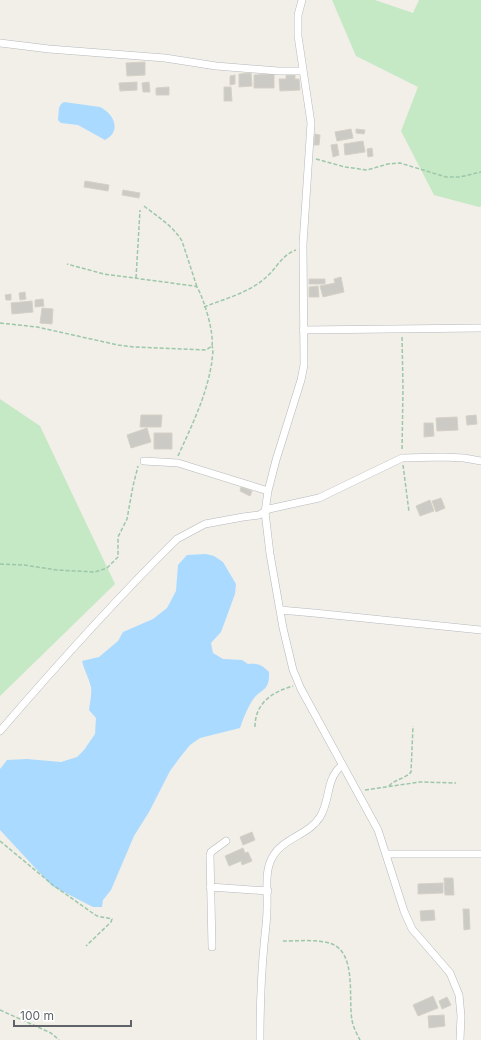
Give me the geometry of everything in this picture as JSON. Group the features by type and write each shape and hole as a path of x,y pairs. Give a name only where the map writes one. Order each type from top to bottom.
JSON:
{"street":[{"path":"302,0 297,25 311,122 303,248 304,365 303,374 268,491 265,512 270,554 280,610 293,670 298,684 378,830 404,911 412,929 450,972 459,995 461,1016 460,1040"},
{"path":"0,44 165,58 216,66 278,71 303,71"},
{"path":"303,330 481,328"},
{"path":"0,731 118,599 177,539 205,524 259,515 269,509 319,498 402,458 443,457 464,458 481,461"},
{"path":"144,461 175,463 268,491"},
{"path":"280,610 481,630"},
{"path":"260,1040 268,872 272,858 280,847 318,820 325,806 333,774 342,765"},
{"path":"212,947 210,887 211,852 226,841"},
{"path":"386,854 481,854"},
{"path":"210,887 268,891"}],"path":[{"path":"309,156 360,170 367,170 388,164 400,163 446,177 460,177 481,172"},
{"path":"144,206 166,223 182,241 212,333 213,351 206,389 175,463"},
{"path":"136,278 140,210"},
{"path":"204,307 257,284 265,279 278,262 290,252 303,248"},
{"path":"67,264 104,274 197,287"},
{"path":"0,323 37,326 118,345 134,347 206,350 212,346"},
{"path":"401,329 403,388 402,458 409,512"},
{"path":"0,564 24,565 84,572 98,571 107,568 118,557 118,537 127,519 137,469 140,463 144,461"},
{"path":"256,727 255,718 263,702 281,689 298,684"},
{"path":"389,786 393,782 407,776 411,772 413,726"},
{"path":"357,791 420,782 456,783"},
{"path":"0,840 53,885 84,907 97,916 112,919 111,922 86,946"},
{"path":"283,941 313,941 330,943 341,951 349,967 352,1022 360,1040"},
{"path":"1,1010 51,1034 59,1040"}],"green space":[{"path":"332,0 375,0 413,13 419,0 481,0 481,206 479,207 434,195 401,131 418,87 356,56"},
{"path":"0,399 40,426 115,584 0,696"}],"water":[{"path":"64,102 100,107 105,110 112,118 114,123 115,127 113,132 105,140 78,125 61,123 58,120 59,108"},
{"path":"206,554 214,556 223,562 236,584 235,594 221,632 211,643 213,653 223,659 242,660 248,664 257,664 262,666 269,672 268,684 252,701 240,728 200,738 190,745 181,756 170,771 149,812 134,836 111,890 103,900 102,907 93,907 52,886 0,830 0,769 7,760 27,759 61,762 77,757 84,750 95,734 96,718 89,710 91,687 82,661 99,657 118,641 123,632 153,619 167,608 176,591 178,565 187,555"}],"building":[{"path":"145,62 145,75 127,76 126,63"},
{"path":"251,73 252,86 239,87 239,74"},
{"path":"274,74 274,88 254,88 254,75"},
{"path":"235,75 235,84 230,85 230,76"},
{"path":"286,75 295,75 295,79 299,79 300,90 280,91 279,79 286,79"},
{"path":"137,82 137,90 120,91 119,83"},
{"path":"149,82 150,92 143,92 142,83"},
{"path":"169,87 169,95 156,95 156,88"},
{"path":"224,87 231,87 232,101 224,101"},
{"path":"351,129 353,138 337,141 335,132"},
{"path":"356,129 365,130 364,134 356,133"},
{"path":"315,134 320,135 319,145 314,145"},
{"path":"363,141 365,152 345,155 344,144"},
{"path":"337,144 339,155 333,157 331,145"},
{"path":"372,148 373,156 368,157 367,149"},
{"path":"85,181 109,185 108,191 84,187"},
{"path":"123,190 140,193 139,198 122,195"},
{"path":"341,277 344,292 323,297 320,286 335,283 334,279"},
{"path":"309,279 325,279 325,284 309,284"},
{"path":"318,286 319,297 309,297 309,287"},
{"path":"25,292 26,299 20,300 19,293"},
{"path":"11,294 11,300 6,300 5,295"},
{"path":"43,299 44,306 35,307 35,300"},
{"path":"32,301 33,312 12,314 11,303"},
{"path":"42,308 53,309 52,324 40,323"},
{"path":"141,415 162,415 161,427 140,427"},
{"path":"476,415 477,424 467,425 466,416"},
{"path":"457,417 458,430 437,431 436,418"},
{"path":"424,423 433,423 434,436 424,437"},
{"path":"147,428 151,442 131,448 127,435"},
{"path":"154,433 172,433 172,449 154,449"},
{"path":"241,487 252,491 250,496 240,491"},
{"path":"441,498 445,508 436,512 432,501"},
{"path":"430,500 434,511 420,516 416,506"},
{"path":"252,832 255,840 243,845 240,837"},
{"path":"243,848 245,853 248,852 252,861 242,865 241,861 229,866 225,856"},
{"path":"444,878 453,878 454,895 445,895"},
{"path":"443,883 443,893 418,894 418,884"},
{"path":"463,909 469,909 470,929 464,930"},
{"path":"434,910 435,920 421,921 420,911"},
{"path":"433,996 438,1008 418,1016 413,1005"},
{"path":"447,997 451,1005 442,1009 439,1001"},
{"path":"444,1015 445,1026 429,1028 428,1016"}]}
